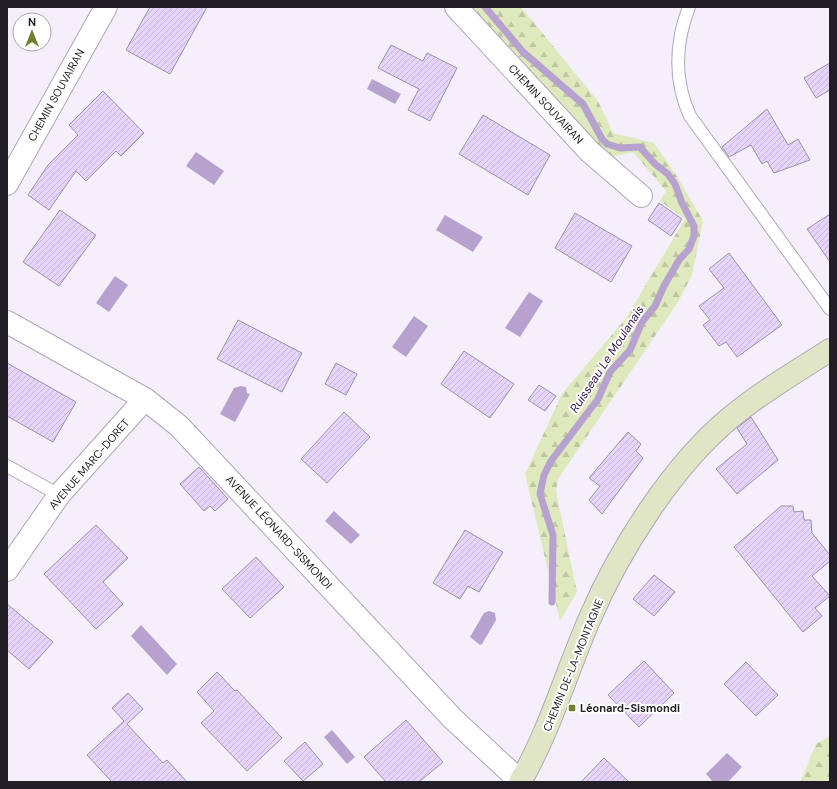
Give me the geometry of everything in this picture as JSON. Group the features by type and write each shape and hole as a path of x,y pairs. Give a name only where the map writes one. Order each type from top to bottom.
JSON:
{"street":[{"name":"CHEMIN SOUVAIRAN","path":"7,184 106,7"},
{"name":"CHEMIN SOUVAIRAN","path":"456,7 590,152 641,196"},
{"name":"AVENUE LÉONARD-SISMONDI","path":"7,322 145,400 179,426 453,719 520,782"},
{"name":"CHEMIN DE-LA-MONTAGNE","path":"520,782 546,732 590,618 604,588 628,545 667,488 698,449 729,419 765,391 830,350"},
{"name":"AVENUE MARC-DORET","path":"7,570 59,495 145,400"}],"lane":[{"path":"689,7 683,26 678,53 678,73 684,104 696,125 830,309"},
{"path":"7,466 59,495"}],"green space":[{"path":"467,7 521,7 598,101 613,133 654,143 678,178 703,221 692,275 678,302 558,479 556,491 577,592 560,621 525,474 562,394 626,318 685,219 660,201 666,191 633,152 608,158"},
{"path":"830,736 830,782 800,782 816,744"}],"shaded area":[{"path":"372,79 401,94 395,104 367,89"},
{"path":"196,152 224,171 214,185 186,166"},
{"path":"445,215 483,237 473,252 436,230"},
{"path":"115,276 128,285 109,312 96,303"},
{"path":"529,292 543,301 520,337 505,328"},
{"path":"414,316 428,326 406,357 392,347"},
{"path":"241,386 246,387 247,393 250,394 235,422 220,414 234,388"},
{"path":"334,511 360,535 351,544 325,521"},
{"path":"489,611 495,613 496,620 480,645 470,637 484,613"},
{"path":"141,625 177,664 167,675 131,636"},
{"path":"332,730 355,757 347,764 324,737"},
{"path":"727,753 742,767 728,782 713,782 706,774"}],"building":[{"path":"150,7 207,7 170,74 126,50"},
{"path":"391,45 423,61 427,53 457,68 430,121 408,110 419,89 378,68"},
{"path":"830,63 830,90 816,98 804,78"},
{"path":"103,91 144,133 121,156 116,151 86,181 76,171 49,210 28,195 48,165 78,135 69,125"},
{"path":"767,109 788,145 798,139 810,160 774,173 767,161 762,164 751,145 729,157 722,147"},
{"path":"483,115 550,155 528,195 459,154"},
{"path":"659,203 682,219 671,236 648,220"},
{"path":"60,210 96,235 59,286 23,262"},
{"path":"575,213 632,246 611,282 555,248"},
{"path":"830,214 830,262 807,229"},
{"path":"729,253 782,325 737,357 726,342 719,346 703,325 710,320 699,306 724,288 709,269"},
{"path":"238,320 302,353 282,392 217,359"},
{"path":"464,351 514,384 490,418 441,384"},
{"path":"7,363 76,402 53,442 7,416"},
{"path":"336,363 357,374 346,395 325,384"},
{"path":"539,385 556,396 545,411 528,400"},
{"path":"344,412 370,437 327,483 301,459"},
{"path":"751,417 778,460 737,494 716,469 747,444 737,428"},
{"path":"628,432 641,444 636,451 643,458 602,514 589,500 600,486 589,478"},
{"path":"199,467 228,499 215,511 210,506 204,511 180,484"},
{"path":"781,506 793,506 794,512 803,511 804,520 811,520 812,533 830,555 830,561 812,576 830,596 815,608 822,616 803,632 734,547"},
{"path":"96,525 128,558 103,582 123,604 96,629 44,574"},
{"path":"465,530 503,552 479,592 468,586 460,599 433,583"},
{"path":"256,557 284,587 250,618 222,589"},
{"path":"654,575 675,592 654,616 633,599"},
{"path":"7,604 53,642 29,669 7,650"},
{"path":"644,661 674,693 639,727 608,695"},
{"path":"746,662 778,695 756,716 724,684"},
{"path":"217,672 235,691 237,690 282,738 247,771 201,723 214,711 197,692"},
{"path":"128,693 143,709 127,724 163,763 167,760 187,782 112,782 87,755 124,721 112,708"},
{"path":"406,720 443,762 419,782 386,782 364,757"},
{"path":"305,742 323,764 303,781 284,761"},
{"path":"604,758 629,782 581,782"}],"waterway":[{"name":"Ruisseau Le Moulanais","path":"485,7 523,52 583,104 602,139 607,144 620,148 640,147 655,164 668,174 675,184 682,203 694,226 694,236 689,249 679,260 664,286 655,306 642,322 630,350 610,372 598,399 551,461 544,475 540,494 553,535 552,602"}],"place":[{"name":"Léonard-Sismondi","path":"572,708"}]}
